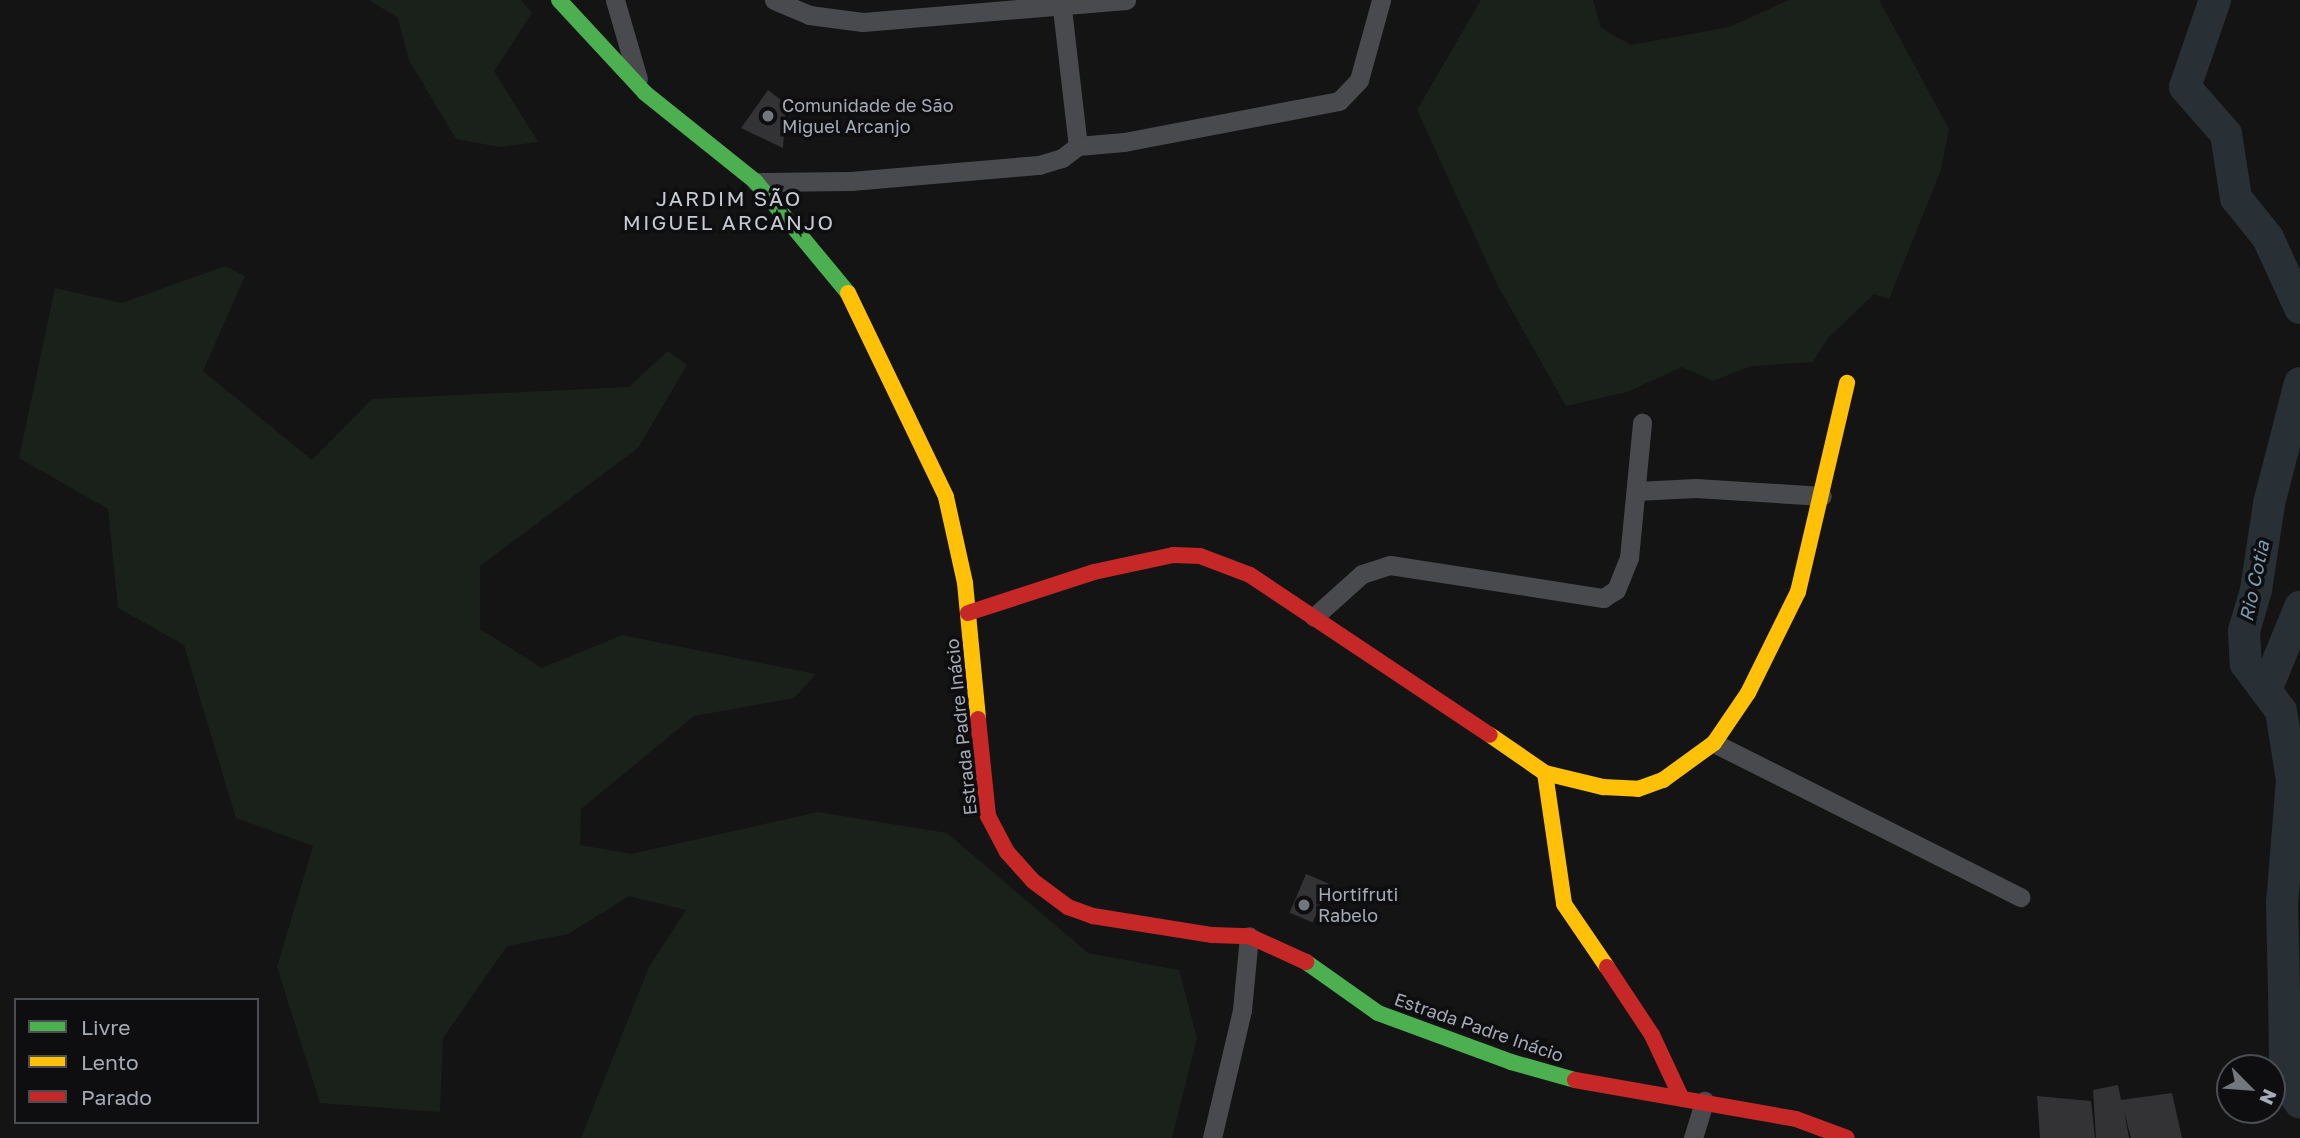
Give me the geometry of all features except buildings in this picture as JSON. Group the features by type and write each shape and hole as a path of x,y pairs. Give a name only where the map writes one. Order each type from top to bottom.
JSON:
{"street":[{"name":"Estrada Padre Inácio","path":"559,0 645,93 756,182 846,288 946,498 959,544 988,816 1007,852 1033,881 1068,907 1138,925 1249,936 1306,962 1378,1013 1422,1031 1594,1085 1681,1097 1796,1119 1847,1138"},
{"path":"615,0 631,64 645,93"},
{"path":"774,0 814,7 863,22 1060,1 1126,0"},
{"path":"756,182 851,181 1027,167 1062,158 1078,146 1138,139 1339,101 1362,72 1381,0"},
{"path":"1060,1 1078,146"},
{"path":"968,613 1094,572 1173,555 1226,562 1314,617 1545,773 1603,787 1637,789 1663,780 1714,743 1748,693 1798,592 1847,383"},
{"path":"1314,617 1362,574 1390,565 1603,598 1616,590 1625,574 1642,423"},
{"path":"1636,491 1696,488 1822,496"},
{"path":"1714,743 2020,897"},
{"path":"1545,773 1564,904 1652,1035 1681,1097"},
{"path":"1213,1138 1242,1010 1249,936"},
{"path":"1693,1138 1704,1101"}],"shaded area":[{"path":"369,0 521,0 532,13 494,71 538,142 500,147 456,139 409,60 398,18"},
{"path":"1481,0 1593,0 1601,28 1631,45 1729,27 1789,0 1879,0 1949,129 1941,170 1889,299 1874,294 1828,338 1813,362 1751,366 1713,381 1682,367 1627,392 1566,406 1497,284 1417,110"},
{"path":"225,266 245,276 203,371 312,460 372,399 629,387 668,351 687,365 638,448 480,566 480,629 542,668 622,635 816,674 794,698 694,716 581,809 580,845 631,854 818,812 947,833 1088,953 1179,970 1197,1038 1172,1138 581,1138 649,967 686,910 629,896 568,934 507,946 443,1038 440,1112 320,1103 277,967 313,846 236,818 184,645 118,608 108,509 19,458 55,288 122,303"}],"waterway":[{"name":"Rio Cotia","path":"2215,0 2185,87 2226,134 2236,198 2268,238 2300,308"},
{"name":"Rio Cotia","path":"2300,383 2269,504 2256,590 2244,631 2246,664 2281,711 2292,780 2282,903 2285,1064 2289,1087 2300,1103"},
{"path":"2266,690 2300,607"}],"traffic: fast":[{"path":"559,0 645,93 756,182 848,293"},
{"path":"1306,962 1378,1013 1511,1062 1575,1080"}],"traffic: slow":[{"path":"848,293 946,497 965,583 978,719"},
{"path":"1545,773 1603,787 1638,789 1663,780 1714,743 1748,693 1798,592 1847,383"},
{"path":"1490,735 1545,773 1564,904 1607,967"}],"traffic: jam":[{"path":"968,613 1094,572 1173,555 1200,556 1250,575 1490,735"},
{"path":"978,719 988,816 1007,852 1033,881 1068,907 1093,916 1212,935 1249,936 1306,962"},
{"path":"1607,967 1652,1035 1681,1097"},
{"path":"1575,1080 1796,1119 1847,1138"}],"place":[{"name":"Comunidade de São Miguel Arcanjo","path":"768,116"},
{"name":"Hortifruti Rabelo","path":"1304,905"}],"district":[{"name":"JARDIM SÃO MIGUEL ARCANJO","path":"729,210"}]}
